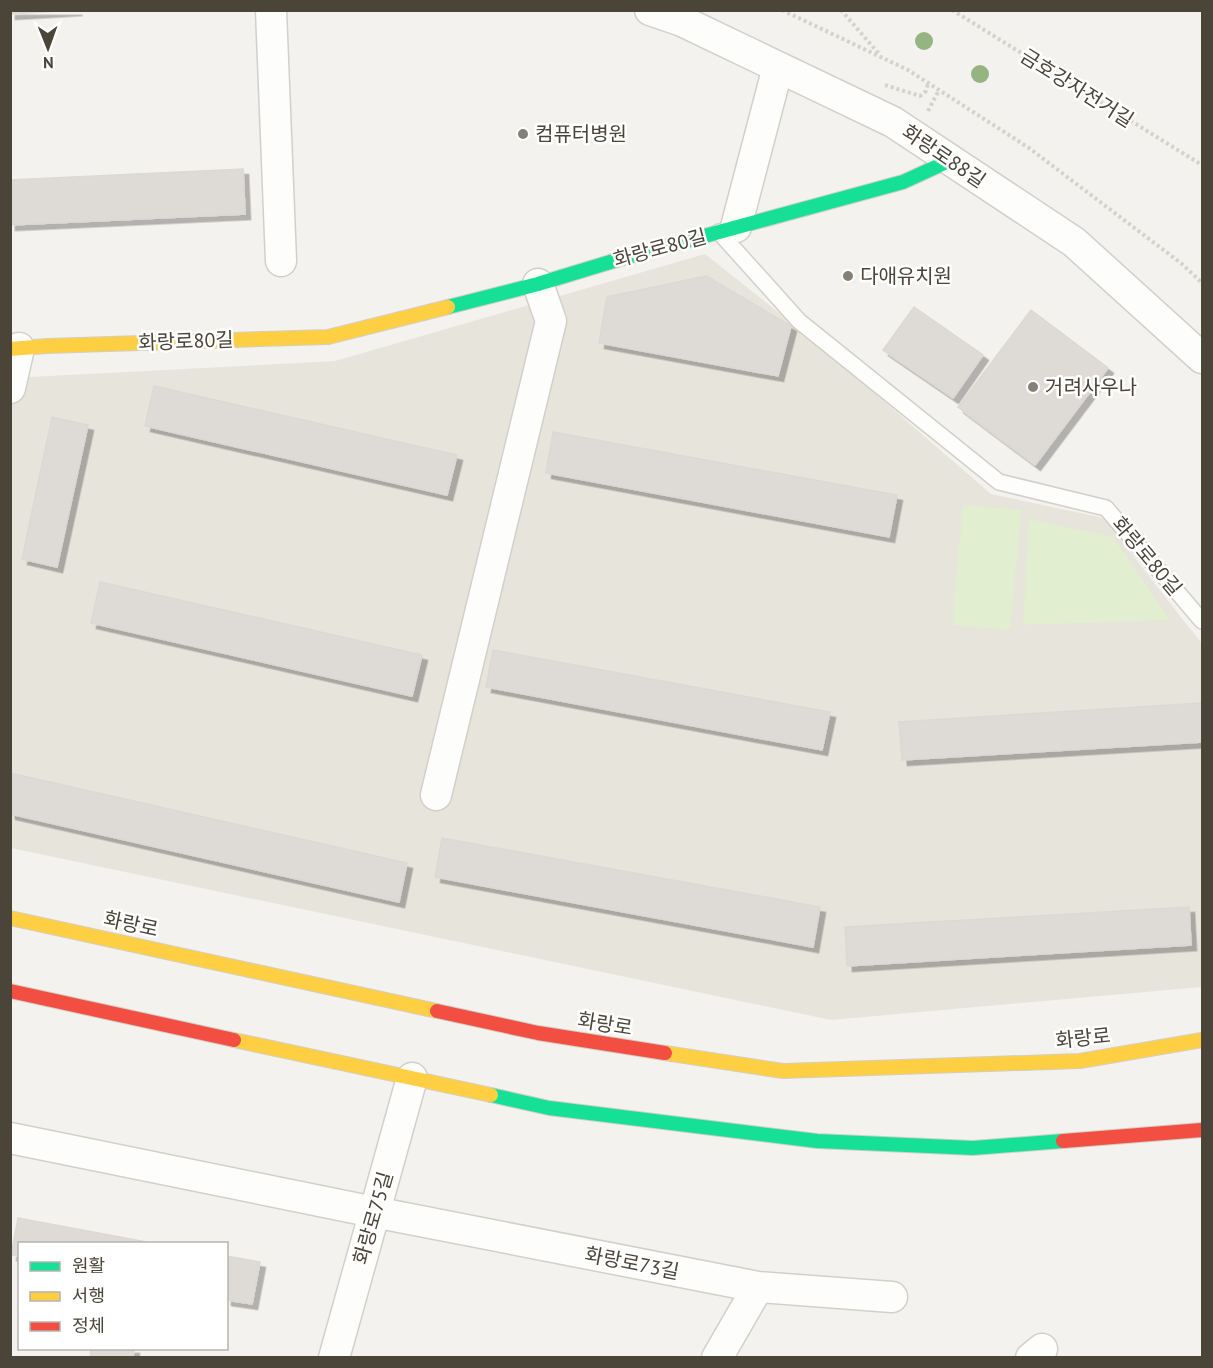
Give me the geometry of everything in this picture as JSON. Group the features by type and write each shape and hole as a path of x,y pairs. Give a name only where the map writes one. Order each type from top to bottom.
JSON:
{"main road":[{"path":"728,230 903,182 951,160"},
{"name":"화랑로80길","path":"15,348 328,337 538,284 620,258 728,230"},
{"name":"화랑로","path":"10,918 538,1033 783,1071 1080,1061 1203,1040"},
{"path":"10,991 549,1108 817,1141 973,1148 1203,1130"}],"street":[{"path":"271,10 281,261"},
{"name":"화랑로88길","path":"650,10 682,21 893,122 1074,242 1203,358"},
{"path":"728,230 778,67"},
{"path":"436,795 551,321 538,284"},
{"path":"10,388 15,348"},
{"name":"화랑로75길","path":"334,1358 412,1078"},
{"name":"화랑로73길","path":"10,1138 758,1287 892,1297"},
{"path":"717,1358 758,1287"}],"lane":[{"name":"화랑로80길","path":"728,230 799,321 999,482 1106,508 1203,621"}],"path":[{"path":"782,10 908,70 1029,148 1182,264 1203,283"},
{"path":"841,10 882,58"},
{"name":"금호강자전거길","path":"952,10 1203,165"}],"shaded area":[{"path":"705,254 812,339 991,494 1104,518 1202,643 1202,987 831,1020 11,848 11,378 335,361"}],"green space":[{"path":"963,505 1021,510 1010,630 952,625"},
{"path":"1029,519 1113,537 1169,620 1023,625"}],"building":[{"path":"10,10 77,10 10,14"},
{"path":"243,169 245,214 10,225 10,180"},
{"path":"706,276 791,326 778,376 599,343 607,297"},
{"path":"914,307 983,355 953,398 883,350"},
{"name":"거려사우나","path":"1031,310 1108,368 1035,465 958,407"},
{"path":"154,386 457,455 447,495 145,426"},
{"path":"52,417 88,425 57,567 22,559"},
{"path":"553,432 897,495 889,537 546,473"},
{"path":"100,582 422,655 412,696 91,623"},
{"path":"493,650 830,712 822,750 486,687"},
{"path":"1202,703 1202,742 902,760 899,722"},
{"path":"10,773 407,863 399,902 10,814"},
{"path":"442,838 820,907 813,947 435,877"},
{"path":"1189,907 1191,945 847,966 845,927"},
{"path":"18,1218 146,1242 18,1242 18,1256 11,1255"},
{"path":"228,1256 260,1262 252,1304 228,1300"},
{"path":"91,1350 134,1350 133,1358 90,1358"}],"traffic: fast":[{"path":"448,307 903,182 951,160"},
{"path":"491,1095 549,1108 817,1141 973,1148 1063,1141"}],"traffic: slow":[{"path":"10,349 328,337 448,307"},
{"path":"10,918 437,1011"},
{"path":"234,1040 491,1095"},
{"path":"665,1053 783,1071 1080,1061 1202,1040"}],"traffic: jam":[{"path":"10,991 234,1040"},
{"path":"437,1011 538,1033 665,1053"},
{"path":"1063,1141 1202,1130"}],"place":[{"name":"컴퓨터병원","path":"523,134"},
{"name":"다애유치원","path":"848,276"},
{"name":"거려사우나","path":"1033,387"}]}
